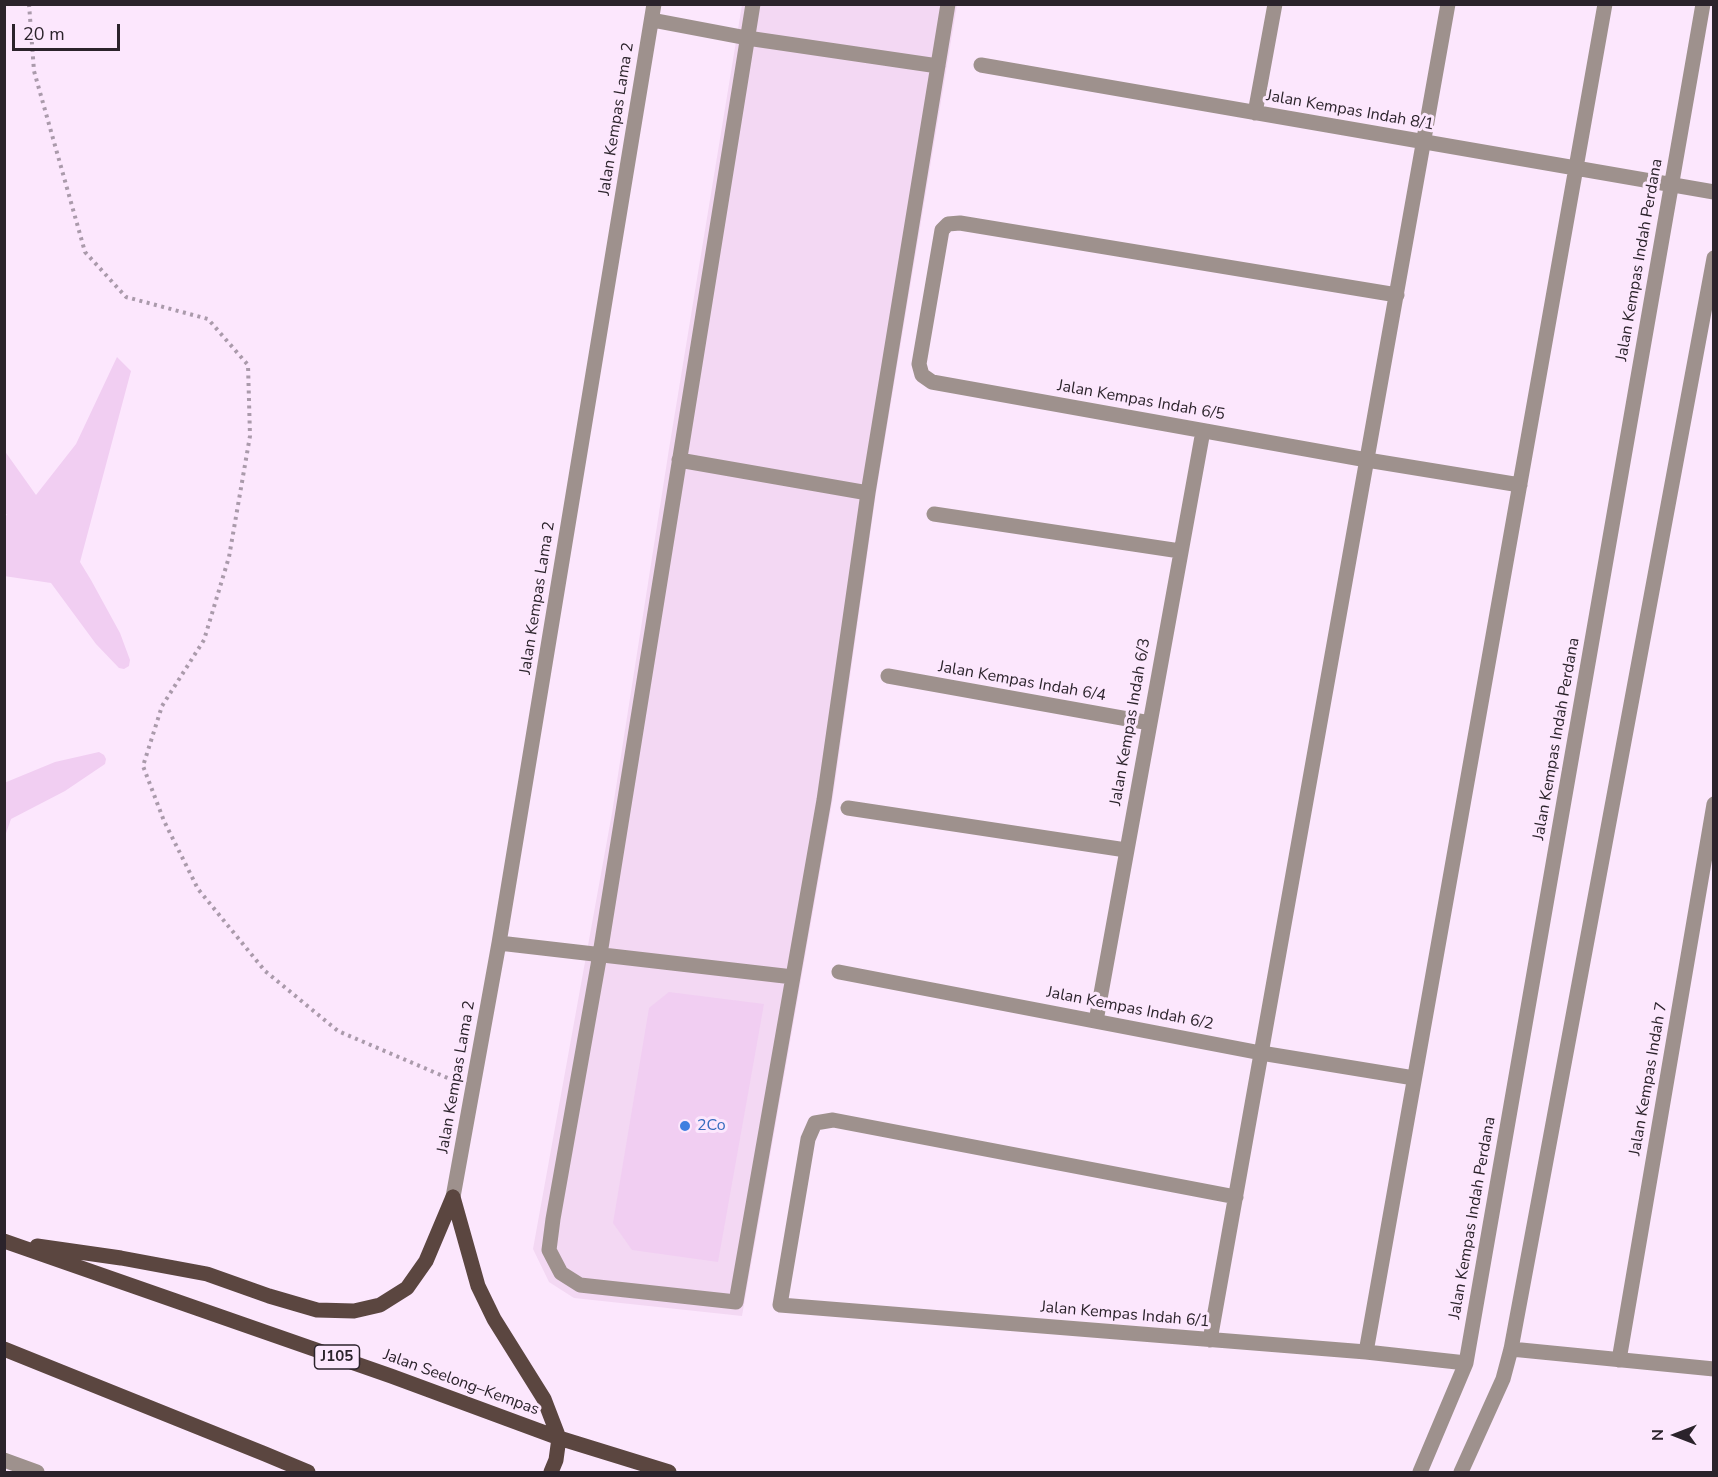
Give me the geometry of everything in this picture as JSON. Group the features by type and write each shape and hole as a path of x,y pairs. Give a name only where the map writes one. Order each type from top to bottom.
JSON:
{"main road":[{"path":"4,1241 121,1258 207,1274 317,1310 354,1311 380,1305 407,1288 426,1261 453,1197"},
{"path":"453,1197 478,1286 494,1319 544,1399 559,1438 556,1460 551,1473"},
{"name":"Jalan Seelong–Kempas","path":"4,1241 391,1376 559,1438 669,1473"},
{"path":"4,1349 308,1473"}],"street":[{"path":"753,4 600,954 549,1251 561,1273 580,1286 736,1302 824,800 868,493 948,4"},
{"path":"1255,113 1275,4"},
{"path":"1210,1340 1448,4"},
{"path":"1366,1352 1605,4"},
{"name":"Jalan Kempas Indah Perdana","path":"1420,1473 1466,1363 1703,4"},
{"name":"Jalan Kempas Lama 2","path":"453,1197 499,943 653,12"},
{"path":"653,12 747,38 938,66"},
{"name":"Jalan Kempas Indah 8/1","path":"981,65 1713,192"},
{"name":"Jalan Kempas Indah 6/5","path":"1397,295 960,223 948,224 942,230 919,364 922,375 932,382 1520,485"},
{"path":"1461,1473 1503,1379 1511,1349 1713,258"},
{"name":"Jalan Kempas Indah 6/3","path":"1096,1021 1203,431"},
{"path":"679,460 868,493"},
{"path":"934,514 1180,551"},
{"name":"Jalan Kempas Indah 6/4","path":"888,676 1150,723"},
{"name":"Jalan Kempas Indah 7","path":"1619,1360 1713,804"},
{"path":"848,808 1126,850"},
{"path":"499,943 793,977"},
{"name":"Jalan Kempas Indah 6/2","path":"839,972 1261,1053 1414,1078"},
{"name":"Jalan Kempas Indah 6/1","path":"1236,1197 833,1120 815,1123 808,1139 780,1305 1366,1352 1466,1363"},
{"path":"1511,1349 1713,1370"},
{"path":"4,1460 37,1473"}],"path":[{"path":"29,4 34,71 85,252 126,297 208,319 248,365 250,436 229,557 204,640 162,706 143,765 164,821 198,889 265,971 338,1031 472,1089"}],"shaded area":[{"path":"742,5 957,5 876,493 833,797 742,1316 574,1298 549,1282 533,1249 612,813"}],"building":[{"path":"117,357 131,371 80,562 120,633 130,660 129,666 124,669 119,668 96,644 51,583 4,576 4,516 7,515 4,511 4,450 36,495 76,444"},
{"path":"99,752 106,759 105,764 65,791 11,819 4,839 4,783 55,762"},
{"path":"669,992 764,1004 718,1262 632,1250 613,1223 649,1008"}],"place":[{"name":"2Co","path":"685,1126"}]}
